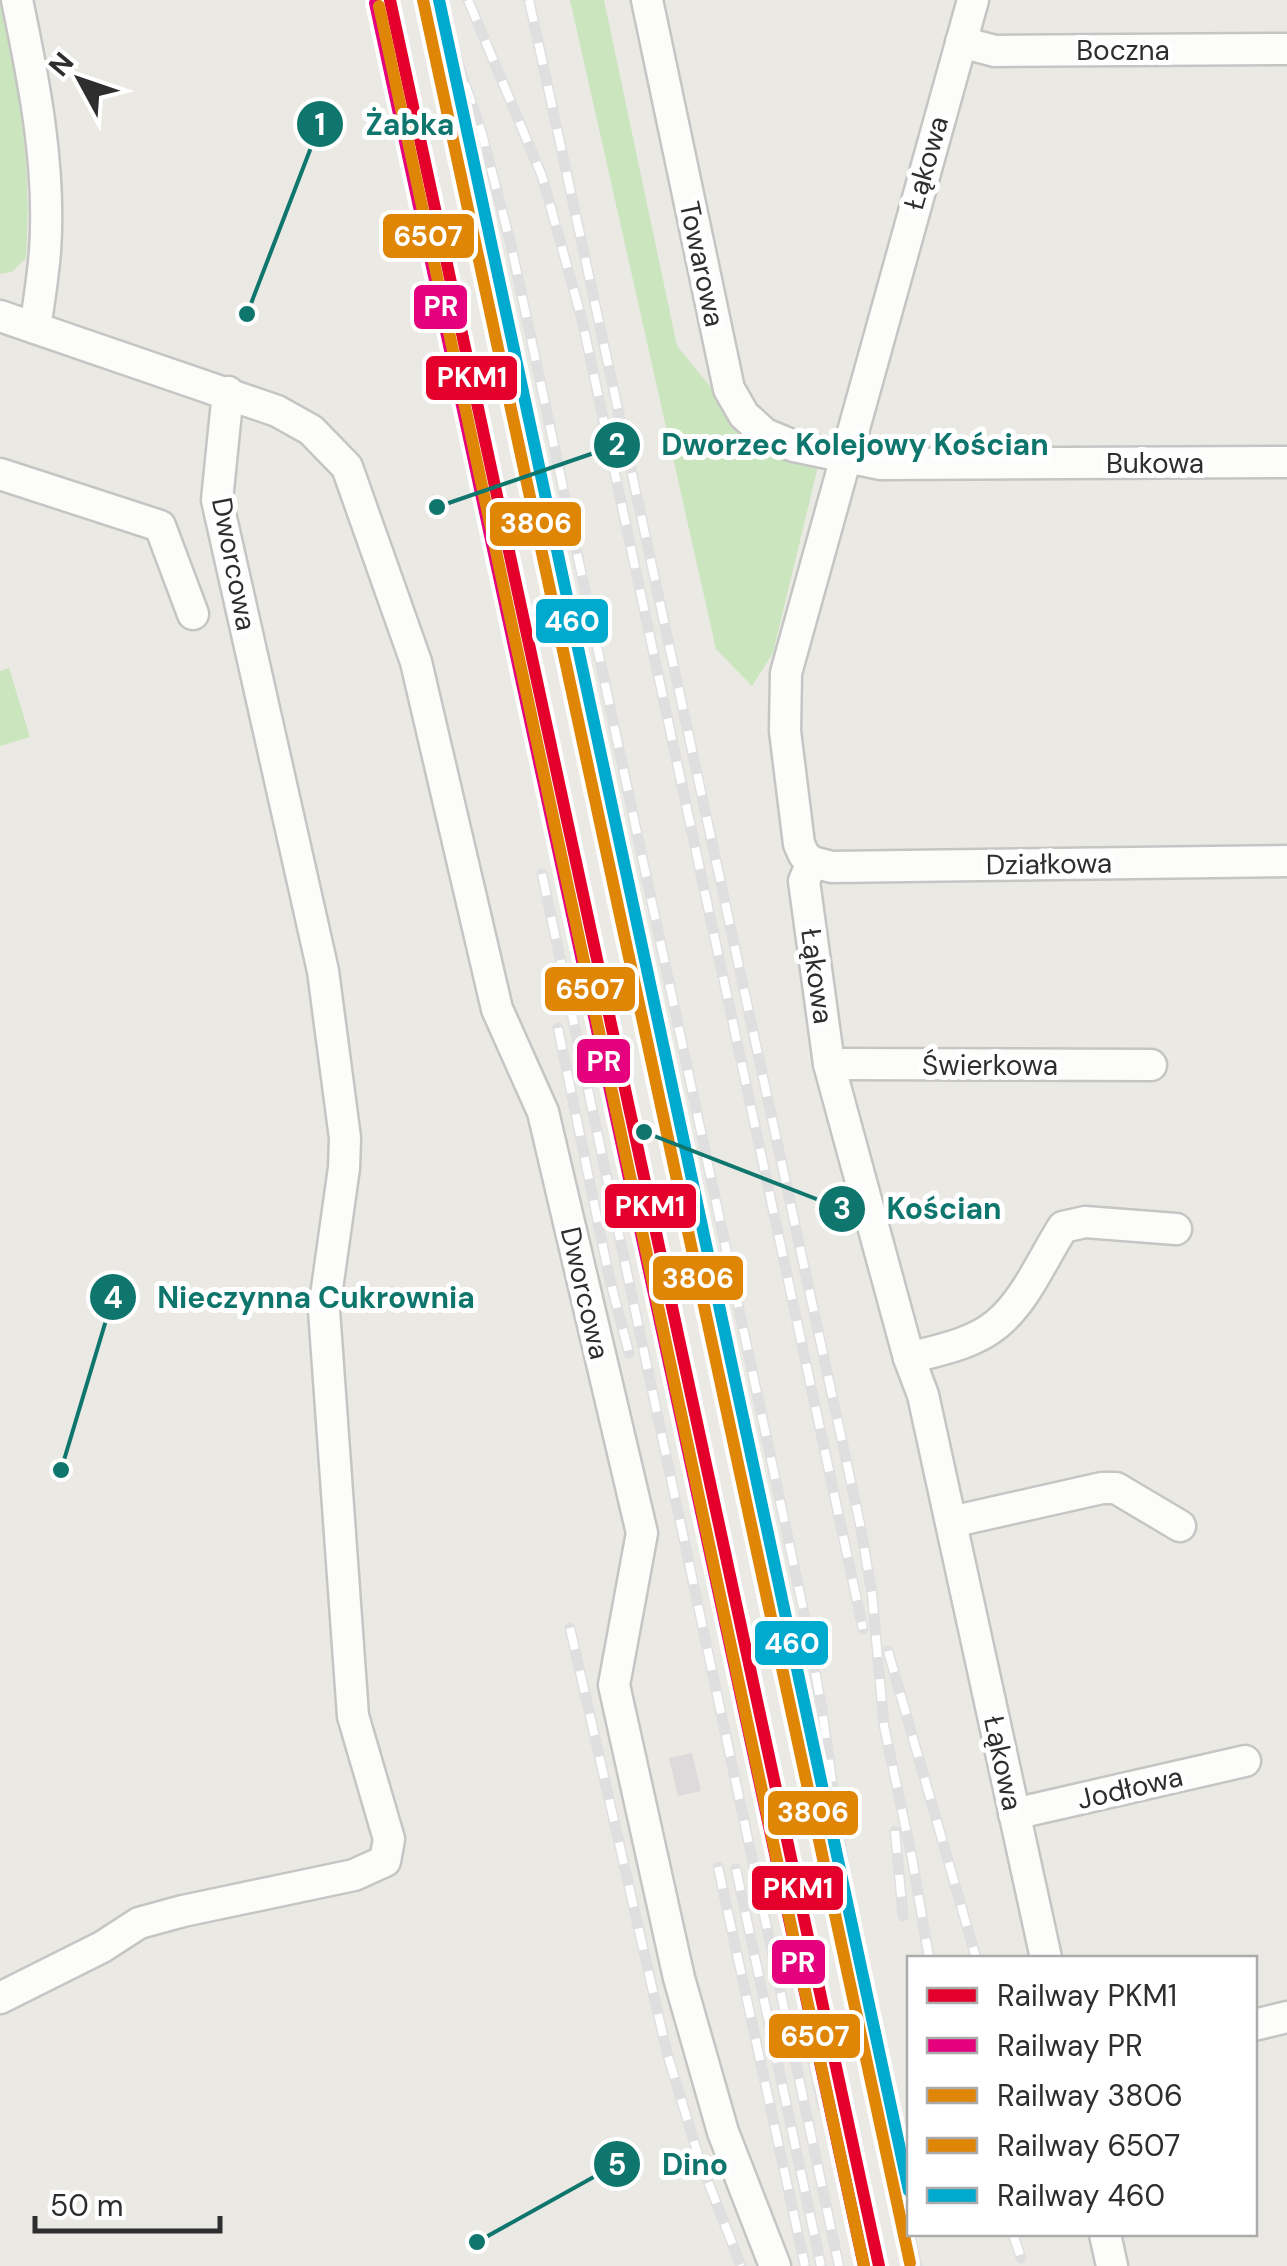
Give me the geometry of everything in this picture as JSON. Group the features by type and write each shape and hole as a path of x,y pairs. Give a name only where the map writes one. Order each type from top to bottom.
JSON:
{"street":[{"path":"16,0 34,86 44,171 45,252 35,328"},
{"name":"Towarowa","path":"647,0 729,389 744,415 765,434 794,446 844,456"},
{"name":"Łąkowa","path":"972,0 786,673 784,732 799,844 812,862 804,881 829,1064 910,1358 924,1394 1046,1956"},
{"name":"Boczna","path":"961,42 996,51 1287,49"},
{"name":"Dworcowa","path":"0,316 228,392 295,420 334,450 347,468 416,662 497,1009 543,1112 642,1534 614,1685 666,1919 723,2132 774,2266"},
{"name":"Dworcowa","path":"0,1998 102,1947 139,1923 354,1876 385,1861 389,1839 354,1716 324,1310 345,1138 323,970 217,500 228,392"},
{"name":"Bukowa","path":"844,456 881,464 1287,462"},
{"path":"0,474 160,526 193,614"},
{"name":"Działkowa","path":"812,862 832,867 1287,862"},
{"name":"Świerkowa","path":"829,1064 1151,1065"},
{"path":"910,1358 958,1345 995,1326 1012,1310 1063,1226 1085,1222 1176,1229"},
{"path":"951,1522 1116,1488 1180,1526"},
{"name":"Jodłowa","path":"1014,1814 1245,1761"},
{"path":"1257,2024 1287,2018"},
{"path":"1105,2236 1112,2266"}],"shaded area":[{"path":"692,1753 701,1791 678,1796 669,1758"}],"green space":[{"path":"570,0 604,0 677,346 717,395 818,466 773,653 752,686 716,649"},
{"path":"0,4 23,130 27,225 26,258 12,272 0,274"},
{"path":"9,668 30,737 0,746 0,671"}],"railway":[{"path":"437,0 482,134 511,245 807,1627 859,1973 907,2220"},
{"path":"468,0 542,176 582,320 863,1629"},
{"path":"529,0 860,1524 872,1594 884,1726 929,1956"},
{"path":"542,874 839,2266"},
{"path":"558,1028 609,1276 629,1353"},
{"path":"570,1628 667,2053 700,2161 741,2266"},
{"path":"888,1651 975,1956"},
{"path":"895,1831 903,1916"},
{"path":"718,1867 805,2266"},
{"path":"736,1869 821,2266"},
{"path":"810,1949 859,2266"},
{"path":"804,2020 823,2107"},
{"path":"910,2236 917,2266"},
{"path":"1014,2236 1021,2258"}],"rail line":[{"name":"PKM1","path":"390,0 879,2266"},
{"name":"3806","path":"423,0 910,2263"},
{"name":"460","path":"439,0 907,2182"},
{"name":"PR","path":"375,3 864,2266"},
{"name":"6507","path":"379,6 864,2266"}],"place":[{"name":"Żabka","path":"247,314"},
{"name":"Dworzec Kolejowy Kościan","path":"437,507"},
{"name":"Kościan","path":"644,1132"},
{"name":"Nieczynna Cukrownia","path":"61,1470"},
{"name":"Dino","path":"477,2242"}]}
